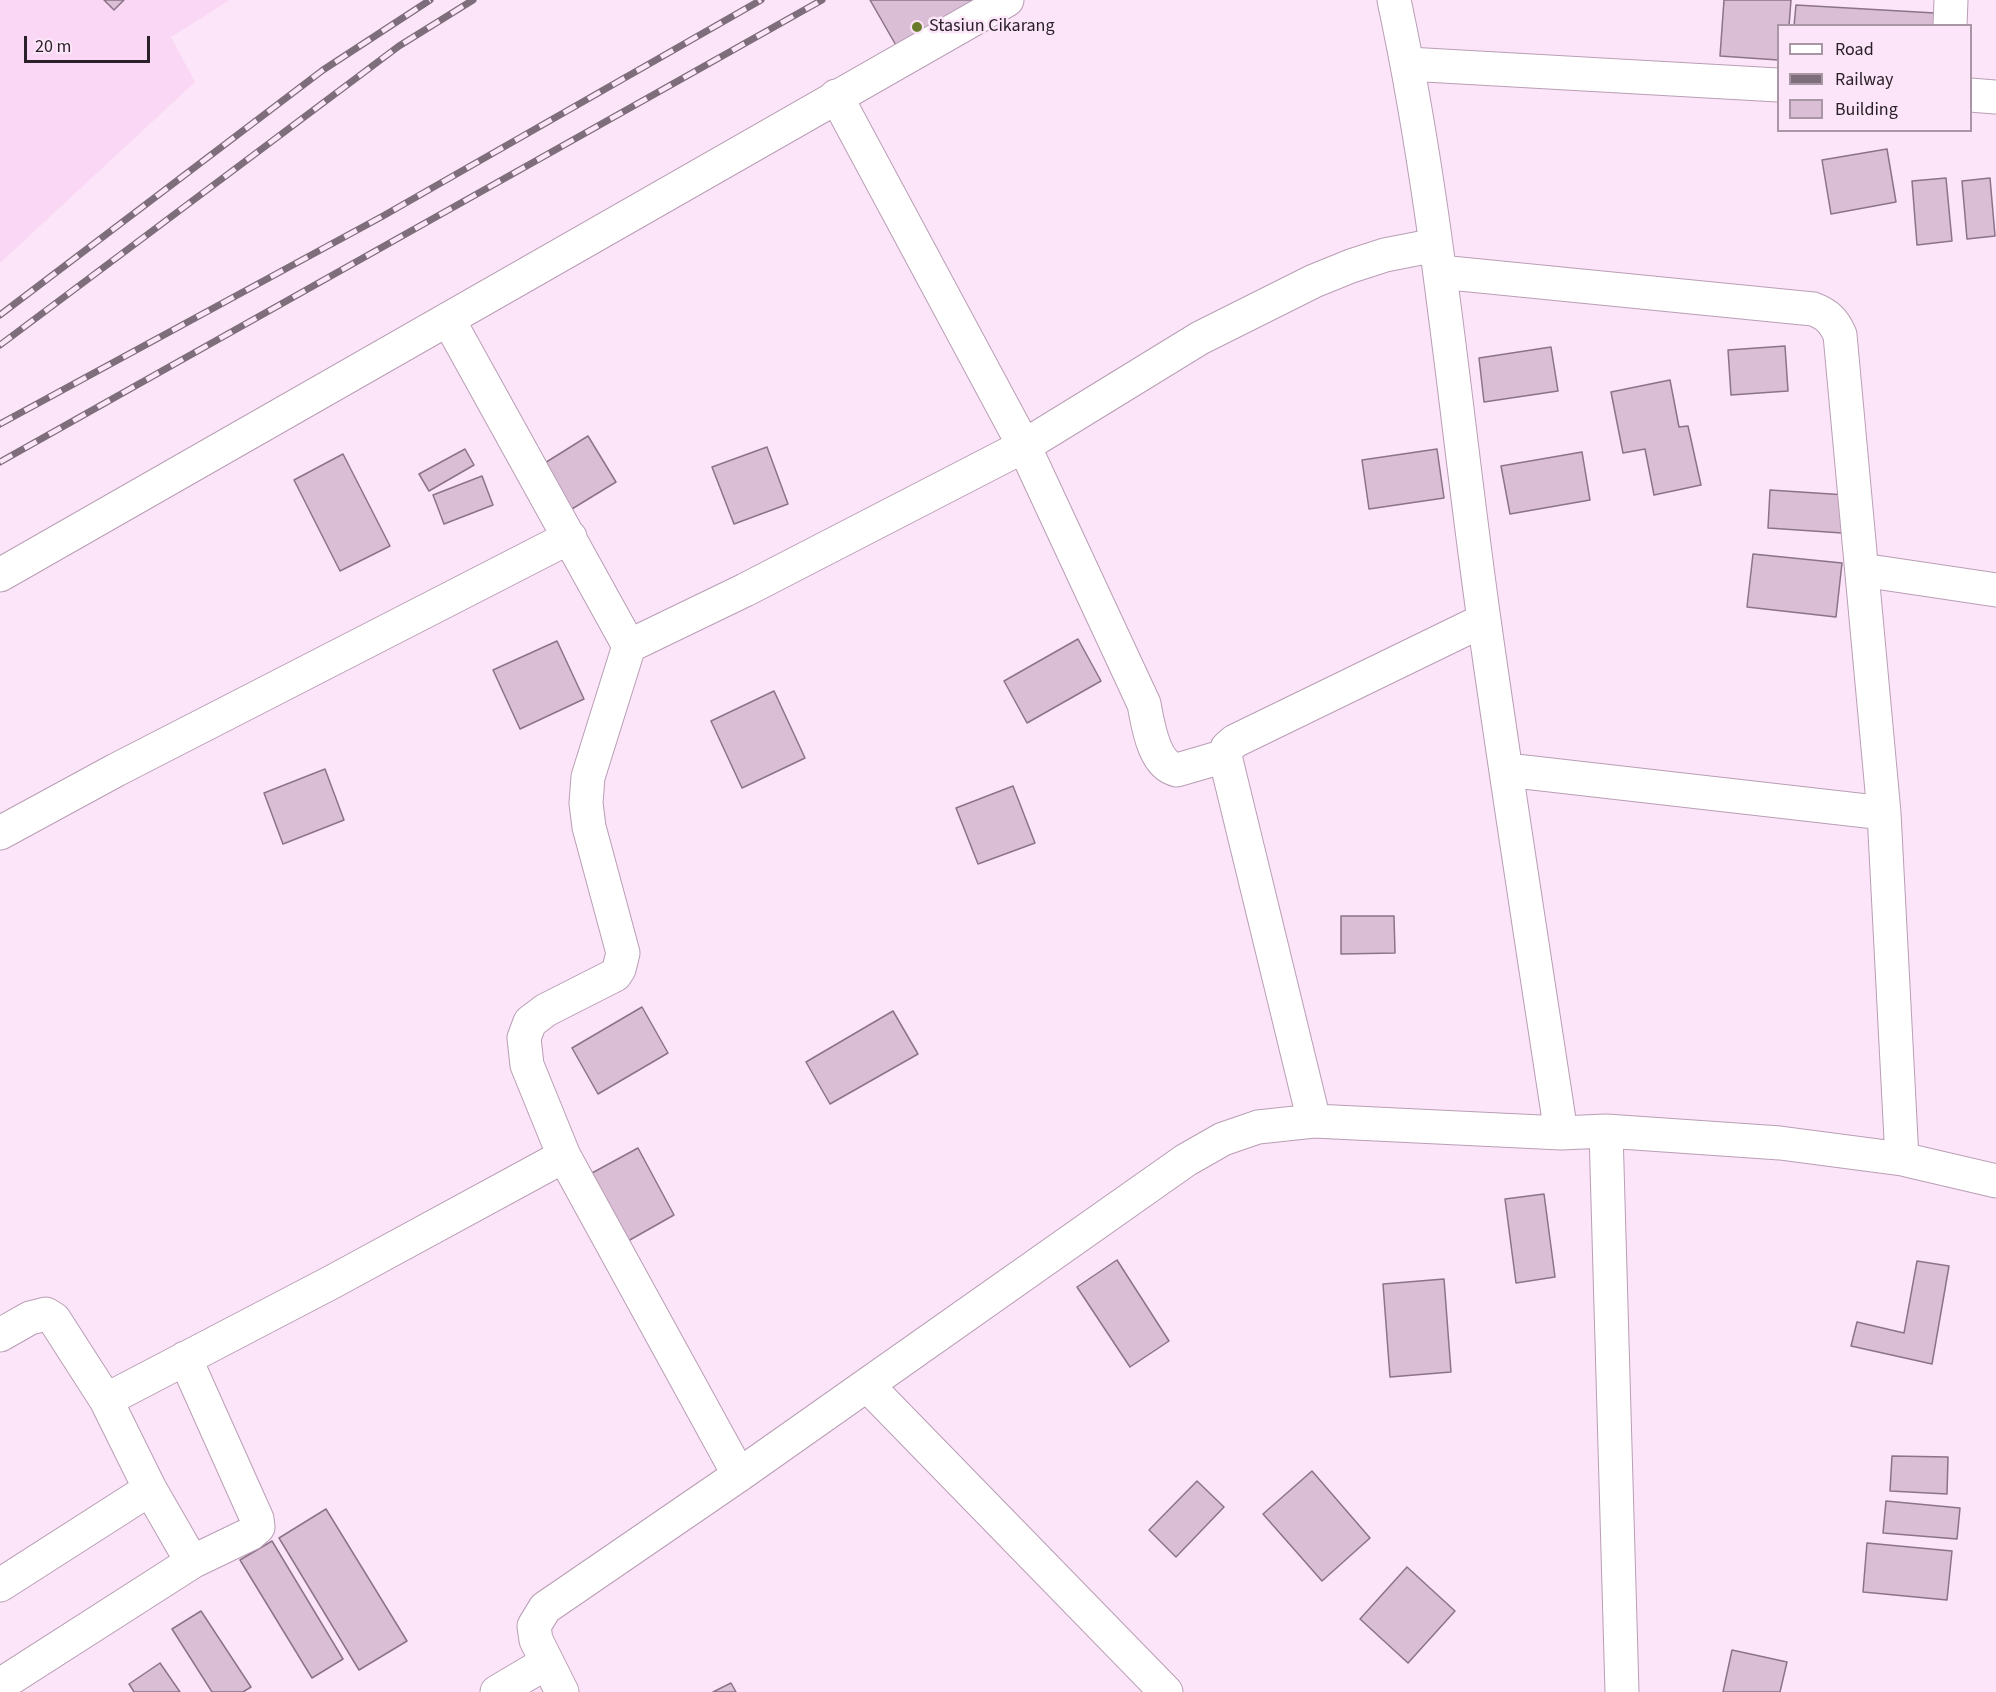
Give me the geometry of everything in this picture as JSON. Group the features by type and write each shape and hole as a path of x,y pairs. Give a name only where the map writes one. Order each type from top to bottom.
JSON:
{"street":[{"path":"0,575 1007,0"},
{"path":"1394,0 1408,64 1438,259 1484,621 1561,1133"},
{"path":"1950,24 1951,0"},
{"path":"1408,64 1777,85"},
{"path":"1972,94 1996,97"},
{"path":"836,96 1024,446 1144,704 1151,740 1157,752 1172,769 1177,770 1225,756"},
{"path":"629,646 745,590 1024,446 1200,338 1314,281 1385,255 1438,259 1813,309 1825,313 1836,324 1840,335 1862,570 1884,813 1902,1159"},
{"path":"448,319 629,646 588,777 586,803 590,827 623,953 615,975 546,1010 530,1022 524,1038 527,1065 564,1156 739,1475"},
{"path":"0,833 116,770 570,537"},
{"path":"1862,570 1996,591"},
{"path":"1314,1121 1225,756 1227,748 1234,741 1484,621"},
{"path":"1507,770 1884,813"},
{"path":"562,1692 536,1640 534,1626 545,1608 739,1475 1186,1160 1223,1139 1258,1127 1314,1121 1561,1133 1606,1131 1780,1143 1902,1159 1996,1181"},
{"path":"1606,1131 1622,1692"},
{"path":"106,1400 332,1282 564,1156"},
{"path":"0,1335 30,1318 46,1314 54,1319 106,1400 150,1489 192,1562"},
{"path":"0,1685 192,1562 250,1534 258,1527 257,1519 185,1358"},
{"path":"867,1385 1166,1692"},
{"path":"0,1585 150,1489"},
{"path":"497,1692 546,1663"}],"shaded area":[{"path":"0,0 230,0 171,37 195,82 0,263"}],"building":[{"path":"104,0 124,0 114,10"},
{"name":"Stasiun Cikarang","path":"870,0 995,0 901,54"},
{"path":"1724,0 1791,0 1789,24 1777,24 1777,60 1720,56"},
{"path":"1796,5 1935,13 1934,24 1794,24"},
{"path":"1887,149 1896,202 1831,214 1822,160"},
{"path":"1946,178 1952,241 1917,245 1912,181"},
{"path":"1990,178 1995,236 1967,239 1962,181"},
{"path":"1785,346 1788,391 1731,395 1728,350"},
{"path":"1551,347 1558,391 1484,402 1479,358"},
{"path":"1670,380 1679,427 1688,426 1701,485 1654,495 1645,449 1623,453 1611,392"},
{"path":"588,436 616,482 567,512 540,466"},
{"path":"767,447 788,504 734,524 712,467"},
{"path":"465,449 474,465 429,491 419,474"},
{"path":"1437,449 1444,498 1369,509 1362,460"},
{"path":"1582,452 1590,500 1510,514 1501,466"},
{"path":"343,454 390,546 340,571 294,480"},
{"path":"482,476 493,505 444,524 433,495"},
{"path":"1770,490 1846,495 1842,533 1768,528"},
{"path":"1753,554 1842,563 1836,617 1747,607"},
{"path":"1078,639 1101,681 1027,723 1004,681"},
{"path":"557,641 584,699 520,729 493,670"},
{"path":"774,691 805,758 742,788 711,721"},
{"path":"325,769 344,820 283,844 264,793"},
{"path":"1013,786 1035,843 978,864 956,808"},
{"path":"1341,916 1394,916 1395,953 1341,954"},
{"path":"642,1007 668,1053 598,1094 572,1048"},
{"path":"893,1011 918,1054 830,1104 806,1062"},
{"path":"638,1148 674,1215 628,1241 592,1173"},
{"path":"1544,1194 1555,1277 1516,1283 1505,1199"},
{"path":"1117,1260 1169,1341 1130,1367 1077,1287"},
{"path":"1917,1261 1949,1266 1932,1364 1851,1346 1857,1322 1904,1333"},
{"path":"1444,1279 1451,1372 1390,1377 1383,1284"},
{"path":"1892,1456 1948,1457 1947,1494 1890,1491"},
{"path":"1312,1471 1370,1538 1322,1581 1263,1514"},
{"path":"1197,1481 1224,1507 1176,1557 1149,1530"},
{"path":"1886,1501 1960,1508 1957,1539 1883,1533"},
{"path":"326,1509 407,1641 359,1670 279,1538"},
{"path":"272,1541 343,1659 312,1678 240,1560"},
{"path":"1867,1543 1952,1551 1947,1600 1863,1592"},
{"path":"1407,1567 1455,1611 1408,1663 1360,1619"},
{"path":"201,1611 251,1687 243,1692 212,1692 172,1629"},
{"path":"1732,1650 1787,1662 1780,1692 1723,1692"},
{"path":"160,1663 180,1692 134,1692 129,1684"},
{"path":"731,1683 736,1692 713,1692"}],"railway":[{"path":"0,315 323,70 430,0"},
{"path":"0,345 399,46 473,0"},
{"path":"0,424 383,216 761,0"},
{"path":"0,462 822,0"}],"place":[{"name":"Stasiun Cikarang","path":"917,27"}]}
